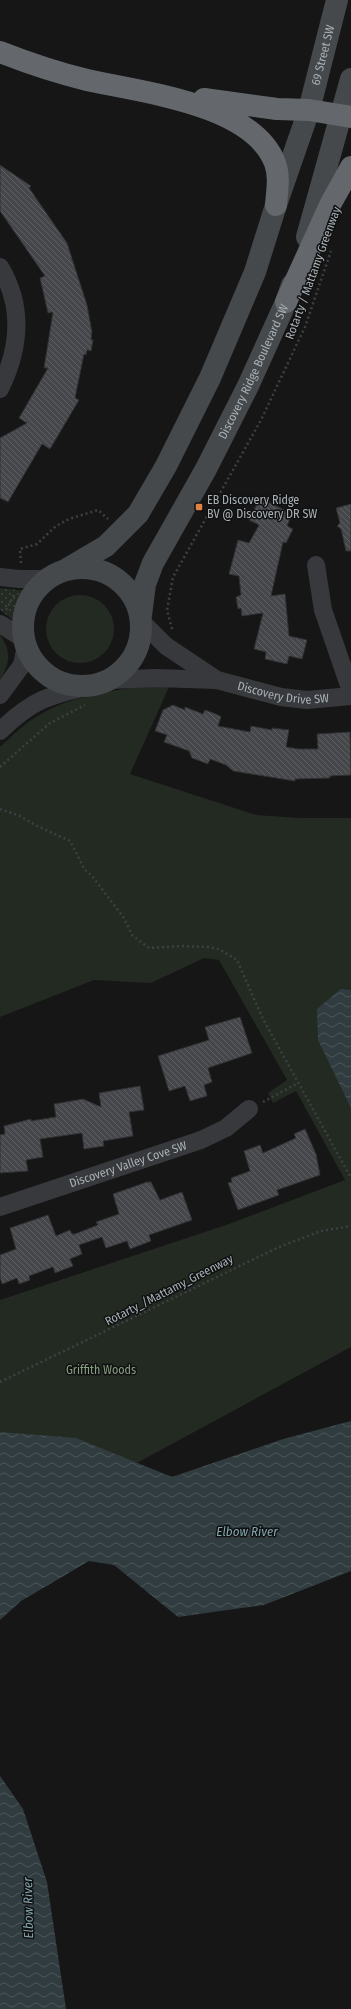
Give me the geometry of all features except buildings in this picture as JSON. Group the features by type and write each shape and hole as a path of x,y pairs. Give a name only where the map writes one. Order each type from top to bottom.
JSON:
{"highway":[{"path":"0,52 26,62 86,80 137,90 277,109 309,110 346,117"},
{"path":"137,90 212,110 250,132 269,152 275,163 278,175 276,205"},
{"path":"286,302 332,203 351,167"}],"street":[{"name":"69 Street SW","path":"309,110 336,5"},
{"path":"346,117 351,79"},
{"path":"0,695 22,665 25,643 24,619 29,600 36,589 46,580 106,546 121,532 138,514 166,466 210,378 255,272 276,205 309,110"},
{"name":"Discovery Ridge Boulevard SW","path":"141,618 145,584 153,563 206,469 245,393 286,302 346,117"},
{"path":"0,267 10,288 17,324 12,365 0,388"},
{"path":"316,565 323,610 351,691"},
{"path":"0,731 14,717 38,701 53,694 96,690 123,670 134,656 140,640 141,618 136,602 129,590 113,576 94,568 80,567 66,569"},
{"path":"0,577 46,580"},
{"name":"Discovery Drive SW","path":"141,618 166,646 217,680"},
{"path":"0,624 25,643 36,664 50,677 69,685 96,690"},
{"name":"Discovery Drive SW","path":"96,690 155,678 217,680 258,692 307,700 351,696"},
{"name":"Discovery Valley Cove SW","path":"0,1207 201,1140 226,1128 249,1109"}],"path":[{"name":"Rotarty / Mattamy Greenway","path":"173,636 172,624 166,610 173,577 261,420 305,327 332,247"},
{"path":"20,554 20,549 37,544 50,534 56,526 69,519 98,510 105,516"},
{"path":"0,767 50,723 96,690"},
{"path":"0,809 20,816 35,825 70,841 85,870 92,876 124,918 132,935 140,942 150,948 182,946 219,949 237,960 263,1019 351,1178"},
{"path":"249,1109 298,1083"},
{"name":"Rotarty_/Mattamy_Greenway","path":"0,1382 278,1247 320,1231 351,1226"}],"green space":[{"path":"0,588 27,591 15,621 0,610"},
{"path":"73,595 87,595 99,600 109,610 114,622 114,636 109,648 99,658 87,663 73,663 61,658 51,648 46,636 46,622 51,610 61,600"},
{"path":"0,635 8,652 8,663 0,680"},
{"name":"Griffith Woods","path":"148,686 169,687 130,774 256,815 300,818 351,818 351,1347 0,1537 0,1300 226,1225 345,1180 296,1091 273,1103 268,1093 287,1080 219,960 204,958 151,983 94,980 0,1017 0,747 30,721 53,708 79,698"}],"water":[{"path":"341,989 351,990 351,1108 318,1040 317,1009"},
{"name":"Elbow River","path":"351,1421 351,1571 264,1605 178,1617 114,1565 89,1561 21,1601 0,1620 0,1432 76,1438 172,1477 283,1439"},
{"name":"Elbow River","path":"0,1776 23,1809 47,1882 66,2009 0,2009"}],"place":[{"name":"EB Discovery Ridge BV @ Discovery DR SW","path":"199,507"}]}
